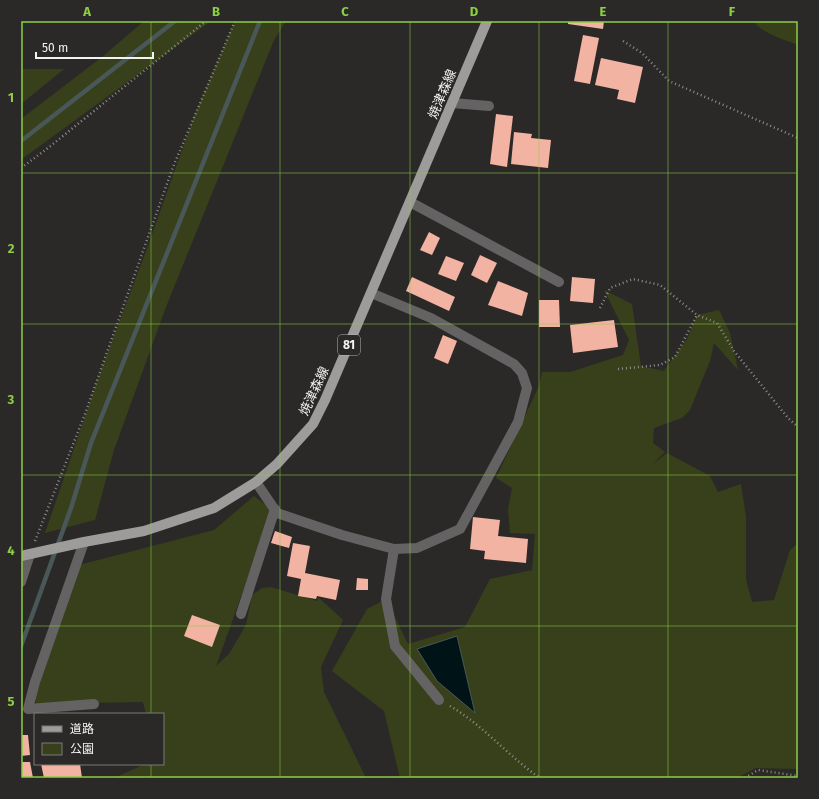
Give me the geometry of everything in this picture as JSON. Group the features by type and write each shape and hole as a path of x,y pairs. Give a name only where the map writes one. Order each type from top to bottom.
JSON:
{"main road":[{"name":"焼津森線","path":"28,555 84,542 144,531 214,508 256,482 277,464 313,424 371,293 487,21"}],"street":[{"path":"452,103 489,106"},
{"path":"410,202 559,282"},
{"path":"256,482 277,513 342,535 394,549 417,548 460,529 518,422 527,388 522,373 514,364 431,318 371,293"},
{"path":"241,614 275,509"},
{"path":"84,542 35,682 28,709 94,704"},
{"path":"394,549 386,599 395,646 440,700"},
{"path":"21,582 28,555"}],"path":[{"path":"21,168 206,21"},
{"path":"28,555 85,414 172,167 235,21"},
{"path":"623,41 642,53 669,81 798,138"},
{"path":"600,308 610,288 633,279 660,285 697,315 717,323 734,351 788,418 798,427"},
{"path":"618,368 660,365 675,357 697,315"},
{"path":"440,700 468,716 519,764 540,778"},
{"path":"745,778 758,770 798,776"}],"green space":[{"path":"144,21 211,21 22,159 21,119 102,57"},
{"path":"235,21 286,21 274,40 166,307 114,450 95,520 45,533 101,370 145,254 195,114"},
{"path":"754,21 798,21 798,45 767,33"},
{"path":"21,69 64,69 21,104"},
{"path":"604,290 632,304 641,366 664,371 687,339 697,315 719,310 730,333 738,370 714,343 710,361 690,410 682,418 654,428 653,443 665,452 652,465 667,453 710,476 718,492 741,484 746,517 746,579 752,602 774,600 790,550 798,543 798,769 756,768 737,778 400,778 384,711 332,671 367,609 386,599 408,644 465,627 490,579 532,570 535,534 510,533 508,509 512,488 496,478 539,386 542,372 570,372 623,355 629,340"},
{"path":"254,496 277,513 269,519 216,666 229,654 246,625 252,595 262,588 271,587 317,601 318,597 343,620 321,667 324,692 366,778 114,778 143,765 164,765 164,713 146,713 143,702 36,704 34,672 75,566 214,530"}],"shaded area":[{"path":"457,636 475,713 437,681 417,649"}],"building":[{"path":"568,21 604,21 603,29 568,24"},
{"path":"583,35 599,38 590,84 574,81"},
{"path":"601,58 643,67 635,103 617,99 619,90 595,85"},
{"path":"496,114 513,116 507,167 490,164"},
{"path":"514,132 532,134 531,138 551,140 548,168 511,164"},
{"path":"429,232 440,238 432,255 420,250"},
{"path":"480,255 497,263 487,283 471,275"},
{"path":"446,256 464,263 456,281 438,274"},
{"path":"412,277 455,297 449,311 406,291"},
{"path":"572,277 595,279 593,303 570,301"},
{"path":"498,281 528,293 522,316 488,305"},
{"path":"539,300 559,300 560,327 539,327"},
{"path":"614,320 618,347 573,353 570,325"},
{"path":"443,335 457,341 448,364 434,358"},
{"path":"473,517 500,520 498,536 528,539 526,563 484,559 485,551 470,549"},
{"path":"275,531 292,537 289,548 271,543"},
{"path":"293,543 310,546 305,573 340,580 336,600 317,596 316,599 298,596 301,579 287,576"},
{"path":"357,578 368,579 368,590 356,590"},
{"path":"192,615 220,625 212,647 184,636"},
{"path":"21,735 28,735 30,755 21,756"},
{"path":"21,762 30,762 33,778 21,778"},
{"path":"41,765 80,765 82,778 44,778"}],"waterway":[{"path":"21,141 175,21"},
{"path":"21,646 71,508 91,443 260,21"}]}
